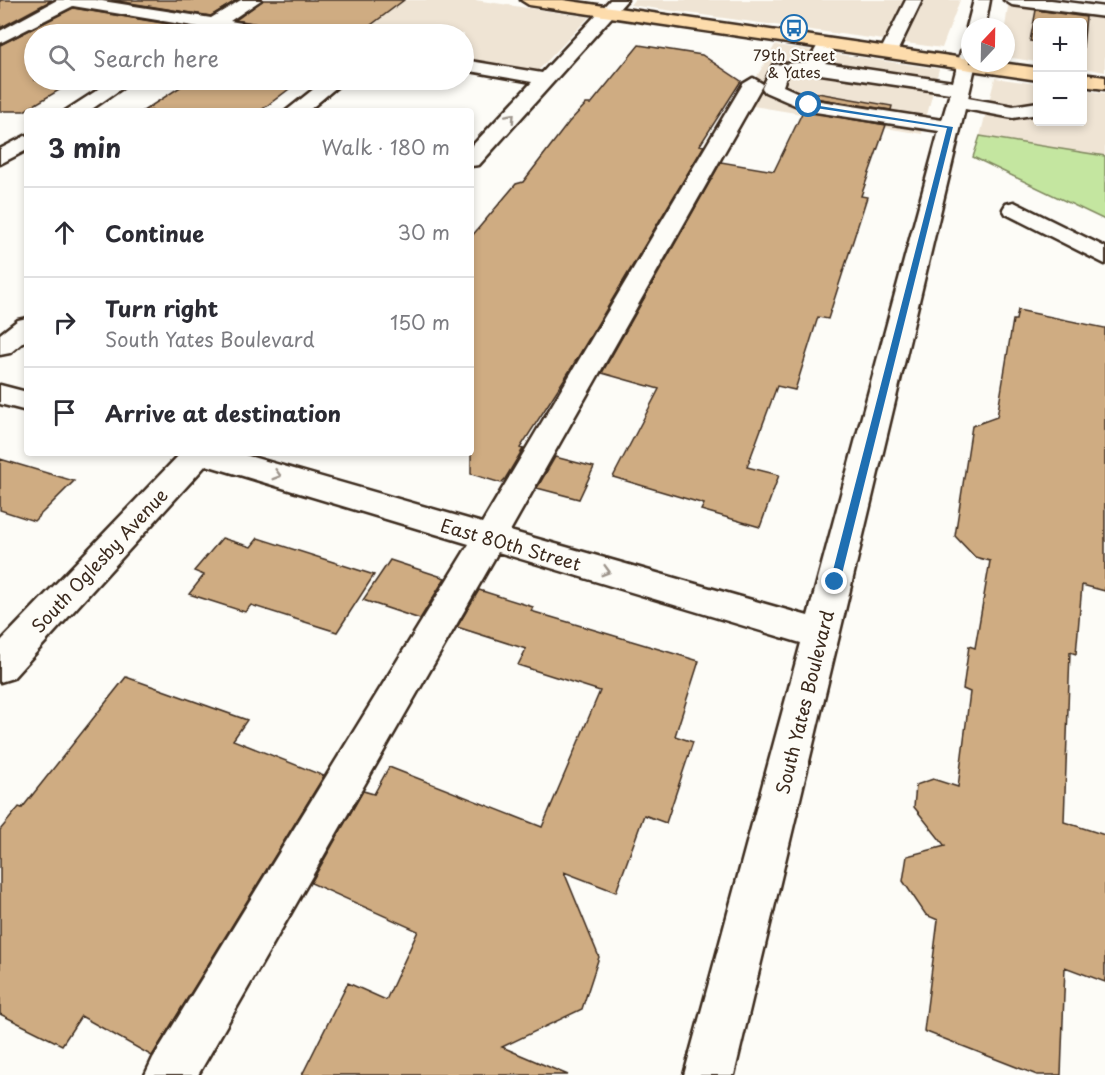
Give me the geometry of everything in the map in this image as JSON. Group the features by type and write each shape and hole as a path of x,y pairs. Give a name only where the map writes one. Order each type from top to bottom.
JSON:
{"main road":[{"path":"529,0 614,6 889,52 961,86 1033,75"},
{"path":"1087,81 1105,83"}],"street":[{"path":"26,24 68,1 214,24 253,0"},
{"path":"889,52 914,0"},
{"path":"978,18 982,0"},
{"path":"1012,0 1105,12"},
{"path":"474,157 614,6"},
{"path":"0,38 24,25"},
{"path":"814,67 828,43"},
{"path":"474,67 546,79"},
{"path":"961,86 809,105 772,88 780,69 814,67 961,86 1013,112 1033,109"},
{"path":"170,1075 490,537 753,84"},
{"name":"South Yates Boulevard","path":"709,1075 961,86"},
{"path":"80,108 109,90"},
{"path":"300,108 323,90"},
{"path":"0,158 24,143"},
{"path":"1014,209 1105,257"},
{"path":"0,347 24,328"},
{"path":"0,394 24,401"},
{"name":"South Oglesby Avenue","path":"0,667 197,456"},
{"name":"East 80th Street","path":"210,456 821,634"}],"shaded area":[{"path":"278,0 475,0 589,17 532,77 474,67 474,24 241,24"},
{"path":"634,0 960,0 942,48 630,5"},
{"path":"1009,0 1105,12 1105,72 1087,69 1087,18 1033,18 1033,61 1015,58 1015,18 1006,18"},
{"path":"775,45 939,69 922,134 741,104"},
{"path":"995,78 1033,83 1033,126 1087,126 1087,91 1105,93 1105,156 980,136"}],"green space":[{"path":"980,136 1105,156 1105,220 973,157"}],"building":[{"path":"0,0 52,0 0,28"},
{"path":"111,0 237,0 211,16"},
{"path":"263,0 404,0 372,24 259,24 236,20"},
{"path":"73,8 168,24 41,24"},
{"path":"1036,10 1086,17 1086,18 1034,18"},
{"path":"1033,26 1033,41 1030,41"},
{"path":"24,33 24,90 59,90 29,108 24,108 24,111 0,111 0,45"},
{"path":"639,45 702,55 741,81 700,145 704,146 501,483 471,474 471,456 474,456 474,233 516,184 523,182 569,122 586,104 591,104"},
{"path":"176,90 288,90 264,108 148,108"},
{"path":"812,92 892,106 891,110 815,98 810,96"},
{"path":"803,111 886,125 861,196 867,197 828,319 818,317 795,390 777,386 747,467 779,475 760,527 701,510 704,504 613,477 659,389 602,373 721,162 774,171"},
{"path":"1018,310 1105,328 1105,591 1082,585 1076,654 1070,652 1064,822 1105,835 1105,982 1065,967 1061,1075 1037,1075 924,1031 938,920 926,915 903,881 907,856 945,846 914,807 916,785 933,779 958,787 970,692 963,689 969,646 975,648 990,561 975,557 955,536 972,426 997,417 1013,320 1016,320"},
{"path":"555,457 594,467 579,499 537,488"},
{"path":"0,459 74,481 34,521 0,510"},
{"path":"222,538 251,547 258,538 374,575 337,632 251,605 245,612 189,594 204,575 194,571"},
{"path":"390,560 445,578 420,619 363,600"},
{"path":"479,590 533,607 531,611 699,661 675,736 693,742 666,823 644,815 616,892 564,872 599,957 582,1009 502,1047 568,1075 302,1075 348,983 386,1000 418,931 311,883 363,791 374,794 389,767 542,827 600,691 518,665 526,649 457,627"},
{"path":"126,677 247,720 233,740 324,776 152,1056 81,1016 62,1045 0,1014 0,830 19,807 22,808"}],"place":[{"name":"79th Street & Yates","path":"794,28"}],"route":[{"path":"809,105 950,127 835,582"}]}
